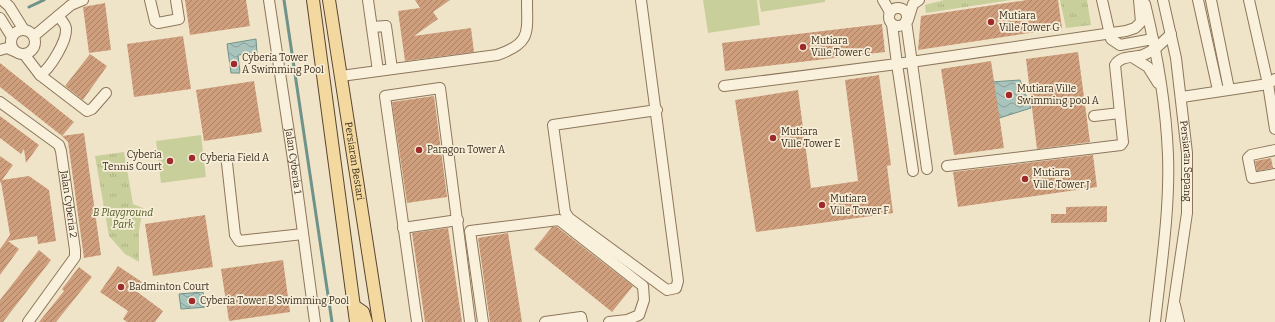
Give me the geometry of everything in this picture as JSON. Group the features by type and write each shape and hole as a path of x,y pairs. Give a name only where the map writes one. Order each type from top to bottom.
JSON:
{"main road":[{"name":"Persiaran Bestari","path":"313,0 356,322"},
{"name":"Persiaran Bestari","path":"329,0 380,320"},
{"path":"354,306 363,312 366,322"}],"street":[{"path":"34,36 71,5 84,0"},
{"path":"150,0 155,21 158,23 179,19 176,0"},
{"name":"Jalan Cyberia 1","path":"269,0 315,322"},
{"path":"368,0 378,70"},
{"path":"341,76 497,54 517,47 525,37 527,29 526,0"},
{"path":"641,0 657,110 678,281 676,288 667,290 569,218 565,212 553,125 557,123 657,110"},
{"path":"883,0 890,12 889,20 892,24 914,171"},
{"path":"892,24 900,26 906,23 913,4 919,0"},
{"path":"1102,0 1111,33 1111,39 1120,45 1154,44"},
{"path":"724,86 1084,42 1111,33 1135,28 1141,22 1139,0"},
{"name":"Persiaran Sepang","path":"1144,0 1154,44 1161,88 1166,130 1168,178 1155,322"},
{"name":"Persiaran Sepang","path":"1163,0 1171,34 1182,97 1187,153 1187,213 1171,322"},
{"path":"1198,0 1218,90"},
{"path":"1211,0 1229,89"},
{"path":"1249,0 1271,82 1275,129"},
{"path":"7,2 24,30 34,36"},
{"path":"890,12 899,4 907,14 906,23 927,169"},
{"path":"40,74 55,58 66,32 65,25 58,16"},
{"path":"0,18 12,37"},
{"path":"372,27 386,26 392,69"},
{"path":"14,51 11,44 12,37 16,32 24,30"},
{"path":"947,166 1121,145 1123,142 1115,65 1118,60 1141,55 1154,44 1171,34"},
{"path":"24,54 33,49 35,43 34,36"},
{"path":"0,50 7,48 24,54 40,74 87,111 92,110 106,93"},
{"path":"1132,57 1148,67 1161,88"},
{"path":"1182,97 1271,82"},
{"path":"417,322 385,96 440,88 470,322"},
{"name":"Jalan Cyberia 2","path":"0,102 59,145 75,250 75,257 28,322"},
{"path":"1094,116 1120,113"},
{"path":"1275,150 1251,155 1248,158 1252,178 1275,174"},
{"path":"227,163 235,235 239,241 303,234"},
{"path":"403,228 458,220"},
{"path":"483,322 470,231 559,220 644,286 644,300 639,315 627,320 609,322"},
{"path":"1174,301 1180,322"},
{"path":"545,322 581,317 582,322"}],"green space":[{"path":"703,0 757,0 760,25 708,33"},
{"path":"759,0 825,0 825,2 761,12"},
{"path":"944,0 1011,0 926,13 925,5"},
{"path":"1060,0 1087,0 1091,25 1066,28"},
{"path":"201,135 206,177 161,183 156,141"},
{"name":"B Playground Park","path":"124,152 133,204 143,208 139,231 139,262 125,254 109,236 95,156"}],"water":[{"name":"Cyberia Tower A Swimming Pool","path":"256,39 257,53 238,55 240,73 231,73 227,44"},
{"name":"Mutiara Ville Swimming pool A","path":"1020,80 1031,108 993,120 991,82"},
{"name":"Cyberia Tower B Swimming Pool","path":"203,292 207,307 181,309 179,294"}],"building":[{"path":"185,0 246,0 250,26 190,35"},
{"path":"415,0 450,0 433,12 438,19 414,36 471,28 474,52 405,61 398,11 420,8"},
{"name":"Mutiara Ville Tower G","path":"1027,0 1058,0 1062,28 918,50 921,16"},
{"path":"105,3 111,50 89,53 83,7"},
{"name":"Mutiara Ville Tower C","path":"882,24 885,52 725,71 722,43"},
{"path":"183,36 191,89 134,97 127,44"},
{"path":"1078,52 1090,142 1037,149 1026,59"},
{"path":"90,54 107,66 83,100 65,86"},
{"path":"991,61 1004,148 954,155 941,69"},
{"path":"0,63 74,122 62,136 0,87"},
{"path":"879,75 891,165 887,166 893,213 756,232 735,100 798,90 811,188 858,181 845,80"},
{"path":"254,81 262,132 204,141 196,90"},
{"name":"Paragon Tower A","path":"434,96 447,197 407,203 392,102"},
{"path":"0,116 39,145 26,163 24,149 21,154 0,138"},
{"path":"84,133 101,255 84,258 68,142 62,136"},
{"name":"Mutiara Ville Tower J","path":"1093,155 1097,187 958,207 953,172"},
{"path":"0,156 13,165 2,180 29,176 49,190 56,241 38,244 37,236 8,241 19,249 0,275 0,249 10,235 1,182 0,183"},
{"path":"1271,158 1273,168 1257,171 1255,161"},
{"path":"1107,206 1107,222 1051,223 1051,214 1066,214 1066,207"},
{"path":"205,215 213,267 153,276 145,224"},
{"path":"552,227 557,227 633,286 612,312 534,249"},
{"path":"448,228 462,322 425,322 412,233"},
{"path":"508,233 522,322 490,322 478,238"},
{"path":"39,250 51,260 3,322 0,322 0,300"},
{"path":"283,260 290,312 229,321 221,269"},
{"path":"118,266 142,282 136,291 163,311 155,322 127,322 123,319 128,311 100,292"},
{"path":"79,267 92,277 56,322 39,322 64,291 62,289"}],"waterway":[{"path":"29,7 44,0"},
{"path":"284,0 332,322"}],"place":[{"name":"Mutiara Ville Tower G","path":"991,22"},
{"name":"Mutiara Ville Tower C","path":"803,47"},
{"name":"Cyberia Tower A Swimming Pool","path":"234,64"},
{"name":"Mutiara Ville Swimming pool A","path":"1009,95"},
{"name":"Mutiara Ville Tower E","path":"773,138"},
{"name":"Paragon Tower A","path":"419,150"},
{"name":"Cyberia Field A","path":"192,158"},
{"name":"Cyberia Tennis Court","path":"170,161"},
{"name":"Mutiara Ville Tower J","path":"1025,179"},
{"name":"Mutiara Ville Tower F","path":"822,205"},
{"name":"Badminton Court","path":"121,287"},
{"name":"Cyberia Tower B Swimming Pool","path":"192,301"}]}
